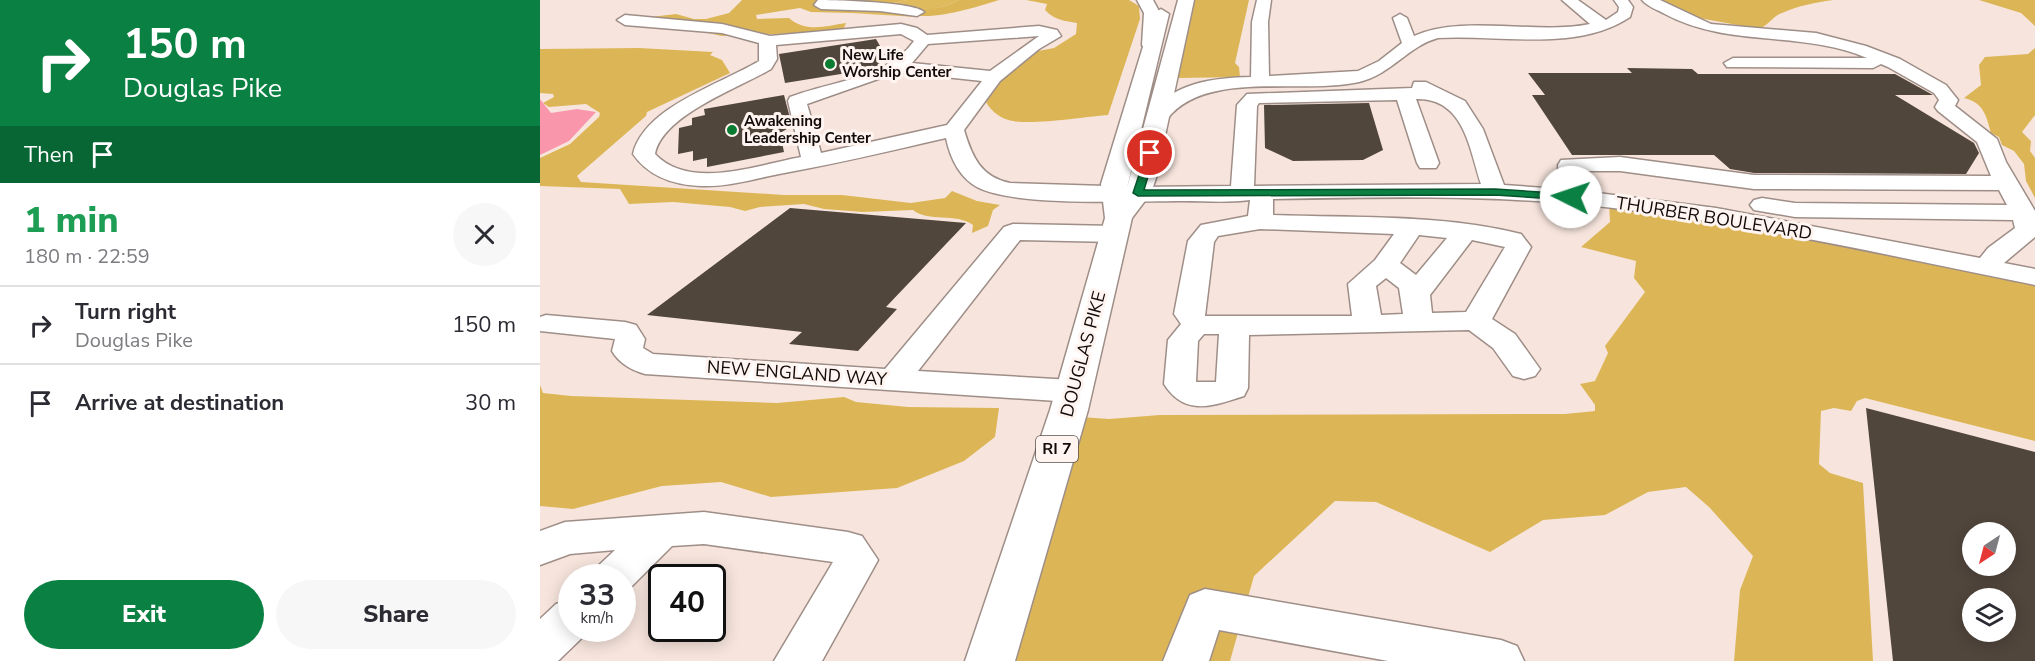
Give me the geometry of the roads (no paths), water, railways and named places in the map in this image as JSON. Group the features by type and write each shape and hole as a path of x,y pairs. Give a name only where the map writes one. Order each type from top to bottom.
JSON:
{"main road":[{"path":"1145,0 1152,13 1151,45"},
{"name":"DOUGLAS PIKE","path":"990,661 1069,410 1072,391 1122,209 1151,45 1166,0"},
{"name":"DOUGLAS PIKE","path":"1122,209 1160,115 1186,0"}],"street":[{"path":"827,0 821,4 880,7 916,12"},
{"path":"1260,83 1260,22 1264,0"},
{"path":"1569,0 1595,21 1605,25"},
{"path":"1160,115 1170,103 1186,92 1235,84 1341,79 1377,70 1412,43 1425,36 1446,33 1566,32 1605,25 1620,19 1627,12 1621,0"},
{"path":"1649,0 1708,28 1826,39 1860,49 1894,63 1940,89 1948,100 1945,108 1987,139 1991,157 2024,213 2028,228 2019,240 1995,254 1987,268"},
{"path":"901,29 916,12 933,2"},
{"path":"1400,18 1408,40 1412,43"},
{"path":"625,20 729,30 764,38 767,52"},
{"path":"901,29 912,31 923,40 1036,31 1053,34 1051,38 1033,46 994,77 954,130 813,162 715,179 691,178 656,166 646,158 643,150 653,132 767,52 901,29"},
{"path":"813,162 798,101 896,67 917,54 923,40"},
{"path":"1170,63 1189,78 1235,84"},
{"path":"1733,63 1894,63"},
{"path":"896,67 994,77"},
{"path":"1377,70 1438,93 1458,105 1473,129 1495,192"},
{"path":"1260,222 1252,194 1247,105 1254,98 1405,96 1438,93"},
{"path":"1405,96 1428,163"},
{"path":"954,130 969,169 975,178 987,185 1044,192 1122,209"},
{"path":"1570,179 1620,164 1754,182 2006,183"},
{"path":"1570,179 1779,209 2024,213"},
{"name":"THURBER BOULEVARD","path":"1122,209 1252,194 1495,192 1570,179 1670,208 1755,222 2035,277"},
{"path":"894,380 1013,232 1122,209"},
{"path":"1196,324 1189,314 1201,241 1210,230 1260,222 1412,227 1512,239 1518,247 1476,321"},
{"path":"1368,324 1362,284 1385,266 1412,227"},
{"path":"1417,292 1465,232"},
{"path":"1385,266 1404,277 1417,292 1418,322"},
{"path":"1196,324 1234,327 1476,321 1504,341 1524,369"},
{"name":"NEW ENGLAND WAY","path":"546,324 625,331 630,339 627,351 645,364 1072,391"},
{"path":"1196,324 1183,340 1180,384 1188,394 1213,394 1232,388 1234,327"},
{"path":"540,549 565,538 704,528 848,548 857,560 797,661"},
{"path":"628,564 662,531"},
{"path":"1186,661 1205,608 1501,661"},
{"path":"540,648 558,631"}],"place":[{"name":"New Life Worship Center","path":"830,64"},
{"name":"Awakening Leadership Center","path":"732,130"}]}
